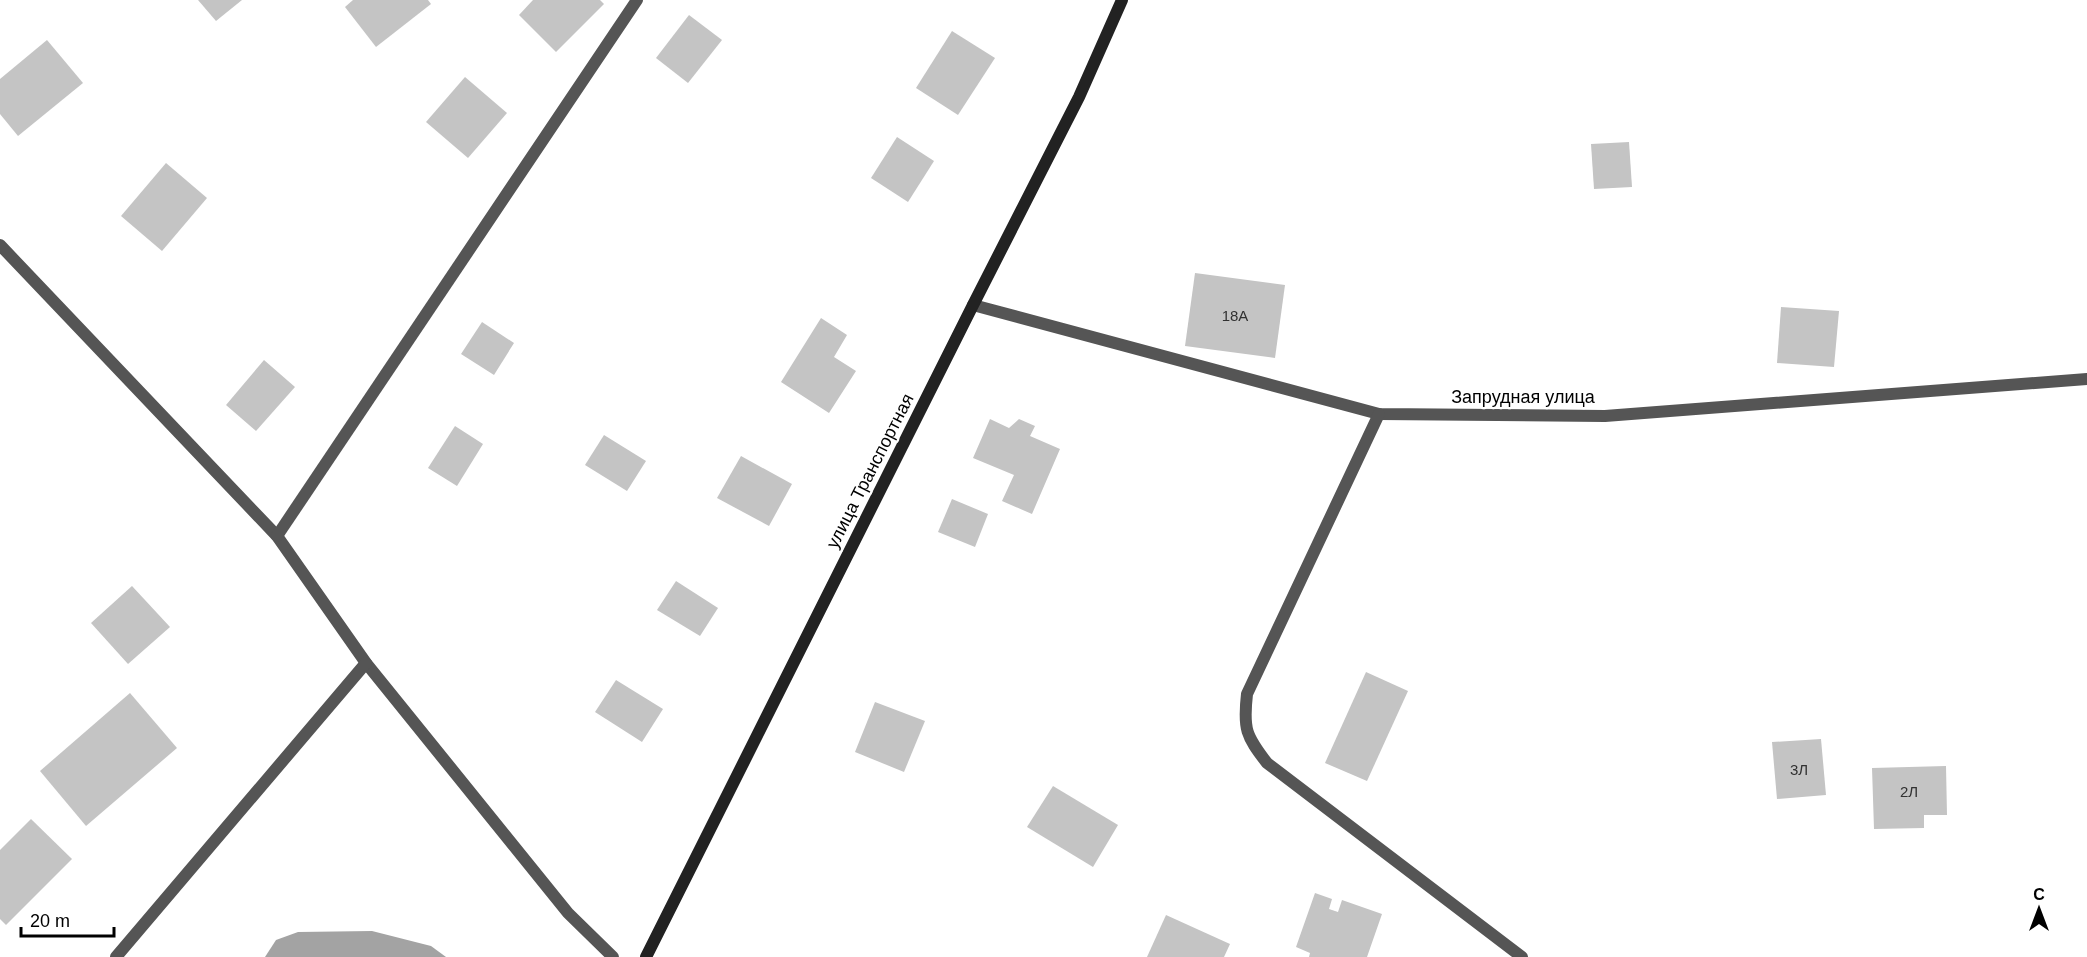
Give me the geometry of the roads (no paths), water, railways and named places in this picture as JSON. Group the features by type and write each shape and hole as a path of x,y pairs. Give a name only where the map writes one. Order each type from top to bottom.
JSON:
{"main road":[{"name":"улица Транспортная","path":"646,957 1079,97 1122,0"}],"street":[{"path":"277,536 637,0"},
{"path":"0,245 277,536 366,663 568,914 613,957"},
{"name":"Запрудная улица","path":"973,305 1379,414 1605,416 2087,379"},
{"path":"1379,414 1247,694 1244,721 1251,743 1267,763 1522,957"},
{"path":"116,957 366,663"}]}
